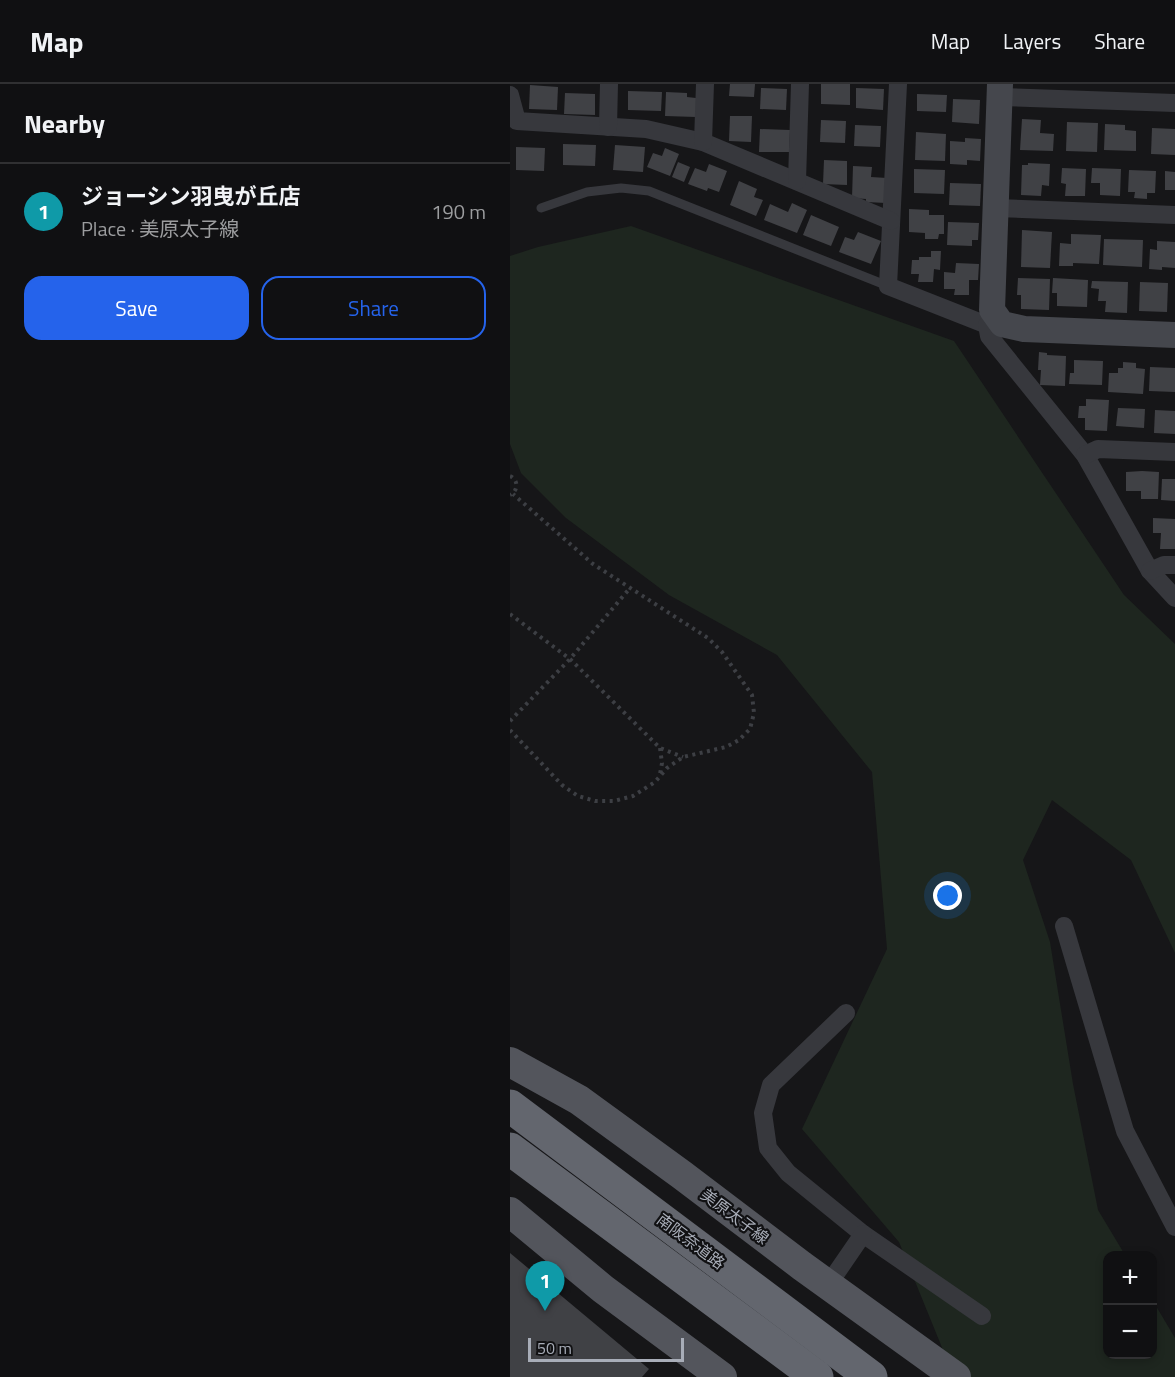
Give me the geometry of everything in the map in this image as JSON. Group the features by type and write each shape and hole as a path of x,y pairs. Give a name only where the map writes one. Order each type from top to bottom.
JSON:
{"highway":[{"name":"南阪奈道路","path":"510,1106 871,1377"},
{"name":"南阪奈道路","path":"510,1149 817,1377"}],"main road":[{"name":"美原太子線","path":"510,1062 579,1100 956,1377"},
{"path":"510,1212 603,1289 722,1377"}],"street":[{"path":"608,127 609,84"},
{"path":"703,142 705,84"},
{"path":"796,181 800,84"},
{"path":"898,84 888,286 992,321 1024,329 1175,335"},
{"path":"1175,103 1000,90 992,321 988,336 1085,455 1150,571 1175,598"},
{"path":"510,95 517,122 646,129 703,142 891,221"},
{"path":"996,208 1175,215"},
{"path":"1085,455 1098,449 1175,452"},
{"path":"1150,571 1164,565 1175,565"},
{"path":"1064,926 1125,1131 1175,1227"},
{"path":"846,1013 771,1085 763,1113 768,1148 788,1173 863,1234 982,1317"},
{"path":"828,1285 863,1234"}],"lane":[{"path":"541,208 587,192 621,188 649,191 888,286"}],"path":[{"path":"510,476 517,482 516,489 511,494 593,564 708,638 722,652 752,695 754,713 750,729 739,740 726,747 683,758 667,768 655,782 633,796 614,801 595,801 578,796 562,785 510,730"},
{"path":"510,721 570,659 630,588"},
{"path":"510,614 570,659 660,748 683,758"},
{"path":"660,748 662,763 660,776"}],"shaded area":[{"path":"631,226 954,341 1124,595 1175,644 1175,953 1131,860 1052,800 1023,860 1050,942 1073,1084 1098,1210 1123,1251 1103,1251 1103,1359 1157,1359 1157,1308 1175,1338 1175,1377 954,1377 899,1242 802,1129 887,949 872,772 777,655 669,595 566,518 521,473 510,444 510,256 538,247"}],"building":[{"path":"730,84 755,84 754,97 729,96"},
{"path":"821,84 850,84 850,105 821,104"},
{"path":"530,85 558,87 557,110 529,109"},
{"path":"761,88 787,89 786,110 760,109"},
{"path":"856,88 884,89 883,110 856,108"},
{"path":"628,91 662,92 661,111 628,110"},
{"path":"666,92 687,93 687,97 696,98 696,117 665,116"},
{"path":"565,93 595,94 595,115 564,114"},
{"path":"917,94 947,95 946,112 917,111"},
{"path":"953,99 980,100 979,124 952,122"},
{"path":"730,116 752,116 751,142 729,141"},
{"path":"1022,119 1041,120 1040,133 1054,134 1053,151 1020,150"},
{"path":"821,120 846,121 845,143 820,142"},
{"path":"1067,122 1098,123 1097,152 1066,151"},
{"path":"1105,124 1125,125 1125,130 1136,131 1136,151 1104,150"},
{"path":"855,125 881,126 880,147 854,146"},
{"path":"1152,128 1175,129 1175,155 1151,154"},
{"path":"760,129 790,130 789,152 759,152"},
{"path":"916,132 946,134 945,161 915,160"},
{"path":"965,138 981,139 980,161 967,160 967,165 950,164 950,141 965,142"},
{"path":"563,144 596,145 595,166 563,165"},
{"path":"615,145 645,147 643,172 613,170"},
{"path":"516,147 545,148 544,171 516,170"},
{"path":"665,148 679,154 670,176 647,167 653,153 662,156"},
{"path":"824,160 847,161 847,185 823,184"},
{"path":"678,162 690,167 684,182 672,177"},
{"path":"1028,163 1050,164 1049,186 1042,185 1041,196 1021,195 1022,165 1028,165"},
{"path":"709,164 727,171 719,192 708,188 707,191 688,184 695,168 706,172"},
{"path":"853,166 872,167 871,177 887,178 886,203 866,202 866,199 852,198"},
{"path":"1062,168 1086,169 1085,196 1065,196 1066,184 1061,183"},
{"path":"1092,168 1121,169 1120,196 1100,195 1100,183 1091,183"},
{"path":"914,169 945,170 944,194 914,193"},
{"path":"1129,170 1156,171 1155,193 1147,193 1147,199 1134,198 1135,192 1128,192"},
{"path":"1165,171 1175,172 1175,190 1165,190"},
{"path":"739,181 757,189 754,197 763,200 756,216 730,205"},
{"path":"950,183 981,184 980,206 949,205"},
{"path":"792,203 807,210 797,233 764,220 770,204 788,212"},
{"path":"909,209 929,210 929,215 944,215 944,234 939,234 938,239 925,239 925,233 909,232"},
{"path":"811,215 839,227 831,246 803,235"},
{"path":"948,222 979,223 978,240 972,240 972,246 947,245"},
{"path":"1022,230 1052,232 1050,268 1021,267"},
{"path":"858,232 881,241 871,264 839,252 845,237 854,240"},
{"path":"1071,234 1101,235 1099,264 1073,263 1073,266 1059,266 1060,243 1071,244"},
{"path":"1104,239 1143,240 1142,267 1103,265"},
{"path":"1157,241 1175,242 1175,268 1149,269 1150,249 1157,250"},
{"path":"931,251 941,251 940,270 934,269 933,282 918,282 919,274 911,274 912,260 919,260 919,257 931,257"},
{"path":"956,263 979,264 978,280 969,280 969,295 954,295 955,289 944,289 944,272 955,273"},
{"path":"1018,278 1050,279 1049,310 1021,309 1021,295 1017,295"},
{"path":"1053,278 1088,280 1087,307 1057,306 1057,293 1052,293"},
{"path":"1092,281 1128,282 1127,313 1105,312 1106,301 1098,301 1099,289 1091,288"},
{"path":"1140,282 1168,283 1167,312 1139,311"},
{"path":"1039,352 1066,356 1065,386 1040,385"},
{"path":"1074,360 1103,361 1102,385 1069,384 1070,373 1074,373"},
{"path":"1123,362 1136,363 1136,368 1145,369 1143,394 1108,392 1109,373 1118,373 1118,368 1123,368"},
{"path":"1150,367 1175,368 1175,392 1149,391"},
{"path":"1086,399 1109,400 1107,431 1085,430 1085,418 1078,418 1079,406 1086,406"},
{"path":"1118,408 1145,409 1144,428 1116,426"},
{"path":"1155,410 1175,411 1175,434 1154,433"},
{"path":"1126,472 1159,472 1158,499 1141,499 1141,491 1126,491"},
{"path":"1162,479 1175,479 1175,501 1161,500"},
{"path":"1153,518 1175,519 1175,549 1160,549 1161,533 1153,533"},
{"path":"510,1253 649,1369 642,1377 510,1377"}],"place":[{"name":"ジョーシン羽曳が丘店","path":"545,1311"}]}
